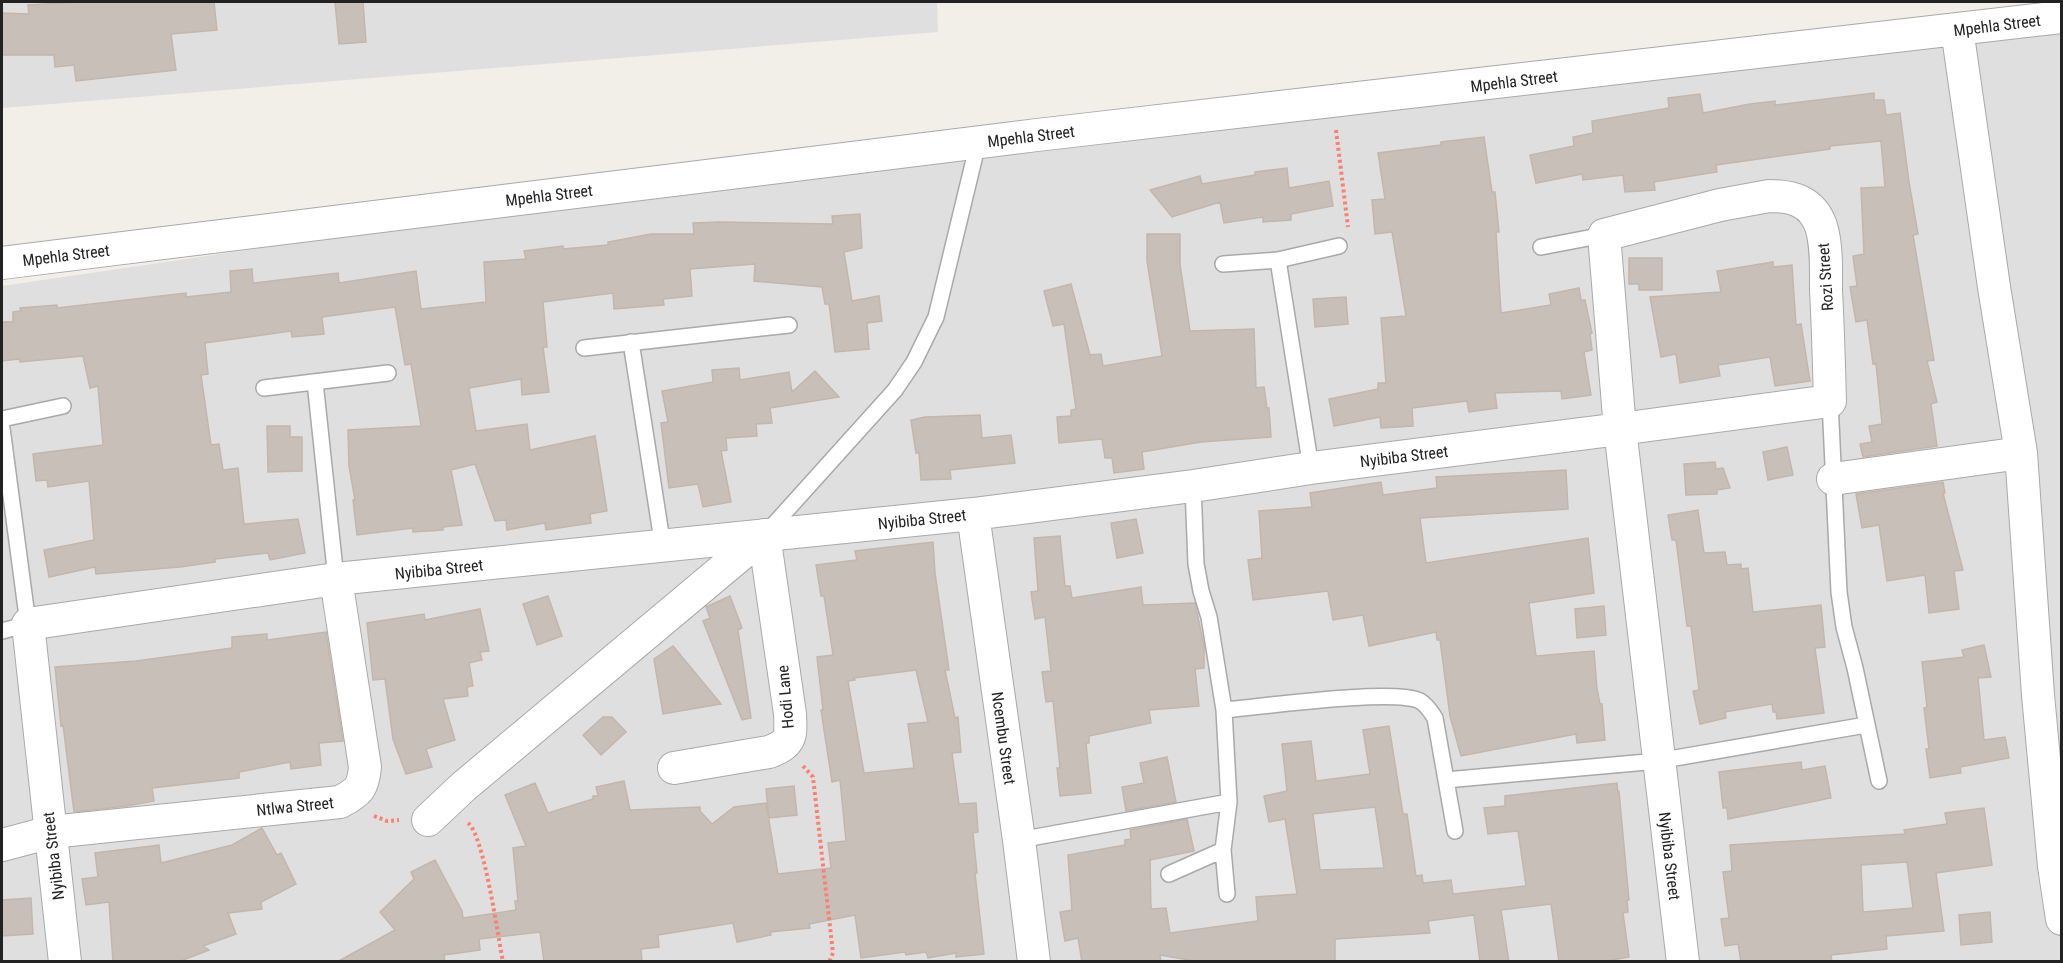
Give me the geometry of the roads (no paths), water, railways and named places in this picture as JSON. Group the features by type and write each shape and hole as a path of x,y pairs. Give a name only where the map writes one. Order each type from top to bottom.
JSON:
{"street":[{"name":"Mpehla Street","path":"2,263 978,143 2061,17"},
{"path":"1957,29 1994,287 2021,453 2038,695 2061,919"},
{"name":"Rozi Street","path":"1604,235 1769,196 1789,196 1800,200 1821,225 1826,258 1830,401"},
{"path":"1604,235 1620,429 1830,401"},
{"name":"Nyibiba Street","path":"65,962 51,832 15,627 336,579 973,514 1620,429 1683,962"},
{"path":"1833,479 2021,453"},
{"name":"Ncembu Street","path":"973,514 1034,962"},
{"path":"428,820 463,787 764,535"},
{"name":"Hodi Lane","path":"674,768 769,752 783,746 789,738 790,714 764,535"},
{"name":"Ntlwa Street","path":"2,845 51,832 340,802 355,795 363,783 365,767 336,579"}],"lane":[{"path":"764,535 895,390 914,362 936,317 978,143"},
{"path":"1541,247 1604,235"},
{"path":"1223,264 1278,260 1339,246"},
{"path":"1278,260 1311,468"},
{"path":"584,348 789,325"},
{"path":"631,342 663,546"},
{"path":"264,388 388,373"},
{"path":"315,382 336,579"},
{"path":"1830,401 1839,592 1844,627 1879,781"},
{"path":"2,419 63,406"},
{"path":"2,428 15,627"},
{"path":"1193,486 1196,564 1209,617 1224,710 1229,802 1223,850 1227,894"},
{"path":"1224,710 1372,697 1406,697 1419,701 1428,707 1435,718 1455,831"},
{"path":"1446,780 1658,761 1866,725"},
{"path":"1019,840 1229,802"},
{"path":"1170,874 1223,850"}]}
